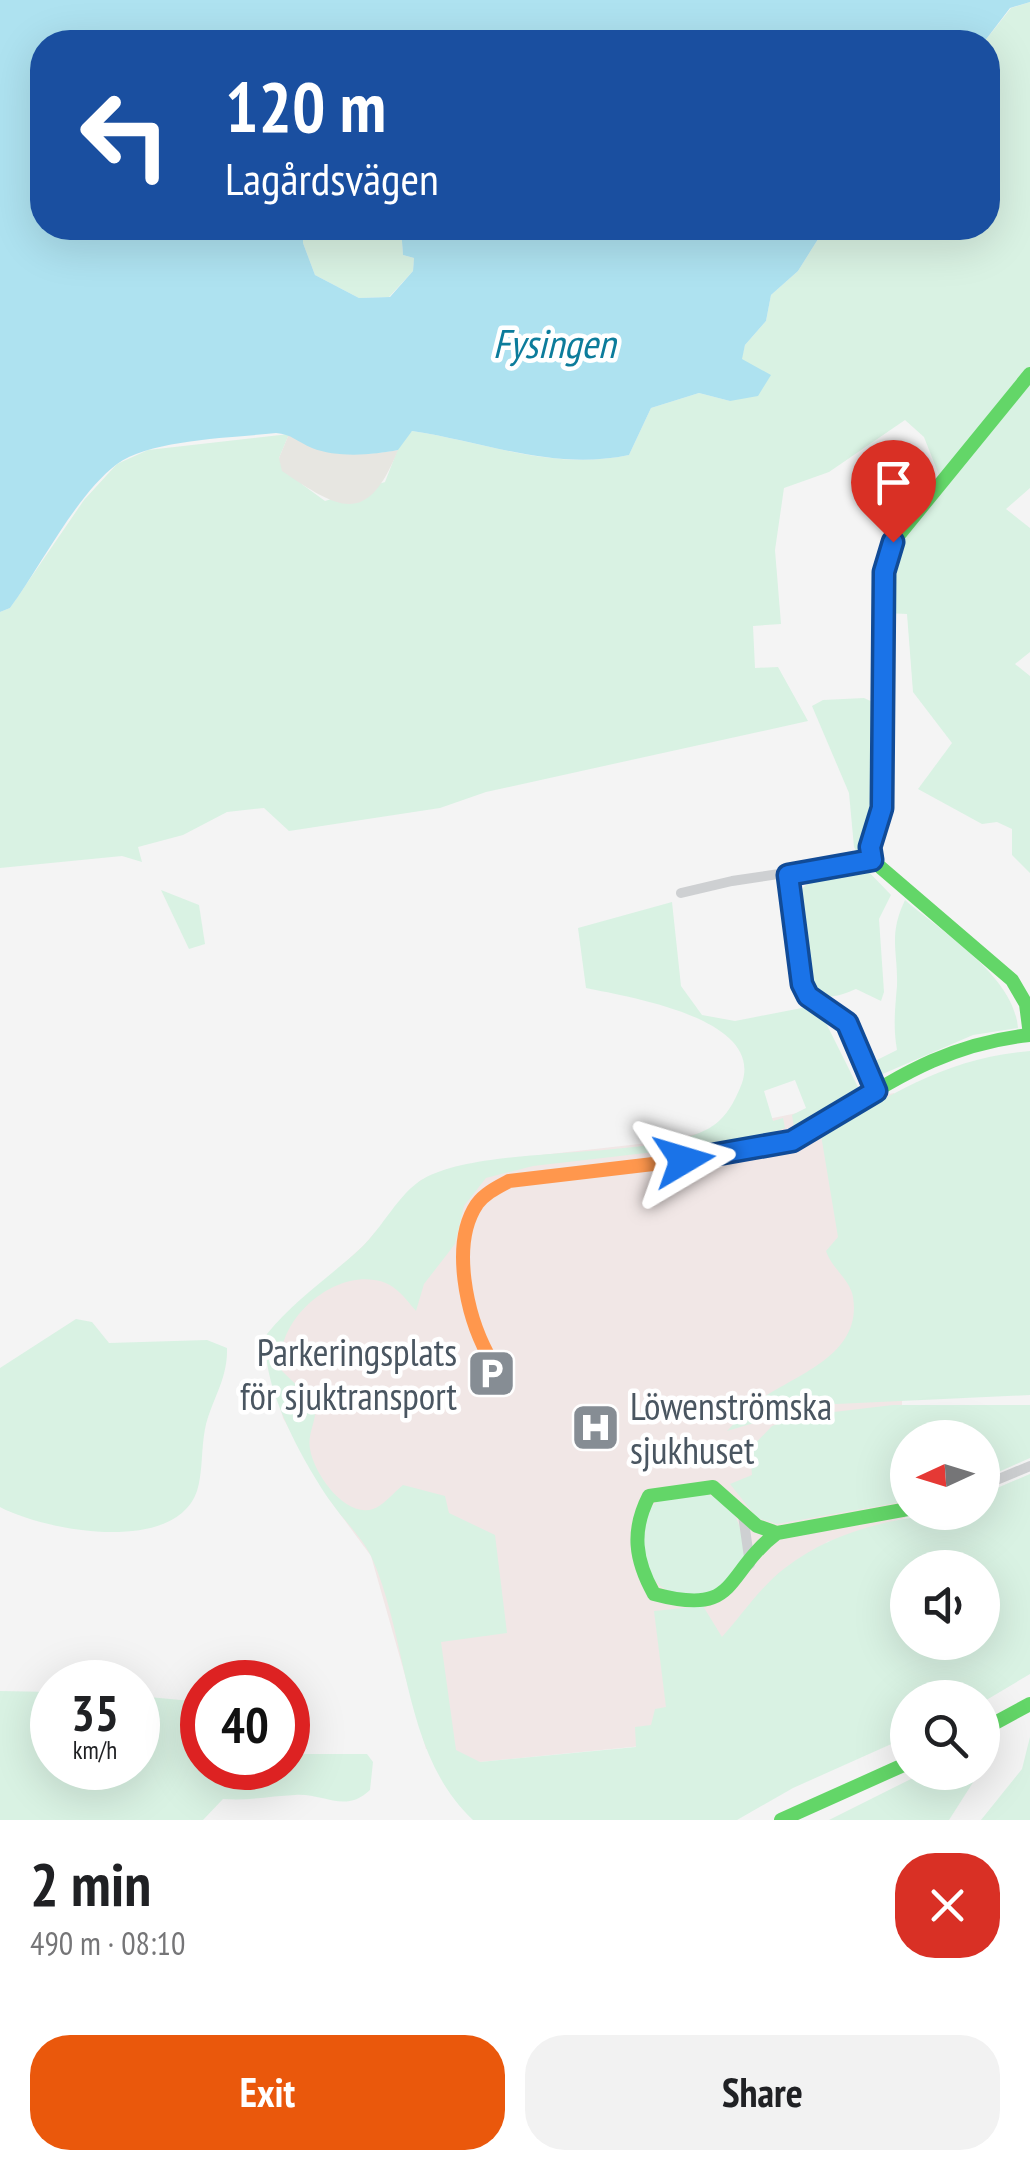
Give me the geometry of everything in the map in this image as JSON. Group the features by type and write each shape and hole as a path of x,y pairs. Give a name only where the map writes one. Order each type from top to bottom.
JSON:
{"street":[{"path":"488,1355 478,1340 464,1251 467,1226 487,1192 509,1182 722,1156 792,1141 926,1061 984,1040 1030,1035 1026,1004 1012,980 872,860 870,847 882,808 880,627 888,557 908,519 948,478 1030,374"},
{"path":"681,893 732,881 872,860"},
{"path":"788,875 802,984 808,996 847,1023 876,1091"},
{"path":"1000,1478 1030,1466"},
{"path":"778,1534 743,1515 713,1487 649,1496 636,1519 636,1553 654,1594 675,1601 717,1598 735,1587 762,1542 778,1534 890,1512"},
{"path":"743,1515 750,1564"},
{"path":"1000,1720 1030,1704"},
{"path":"781,1820 890,1771"}],"shaded area":[{"name":"Löwenströmska sjukhuset","path":"894,1093 902,1420 890,1420 890,1523 827,1542 672,1743 480,1762 426,1749 371,1556 329,1499 283,1418 265,1347 267,1334 364,1245 421,1180 498,1160 657,1142"}],"green space":[{"path":"1030,2 1030,369 940,478 924,437 905,420 829,472 784,488 775,550 781,624 753,626 755,668 778,667 808,721 486,792 440,808 289,831 264,808 227,812 183,835 138,847 142,862 122,856 0,868 0,612 10,608 84,500 117,464 148,450 289,434 279,458 303,485 325,501 385,482 401,441 412,431 573,460 629,455 651,408 699,393 730,401 745,345 766,321 771,295 798,271 817,240 1000,240 1000,30 994,30 1011,8"},
{"path":"402,240 403,255 414,258 413,271 389,297 359,298 315,275 303,243"},
{"path":"1030,381 1030,488 1006,509 1030,528 1030,652 1015,664 1030,676 1030,873 1012,855 1012,829 997,822 982,824 918,789 952,743 913,692 907,614 885,613 899,540"},
{"path":"864,698 875,703 876,801 865,856 859,856 854,847 849,793 812,706 823,700"},
{"path":"865,868 891,895 879,919 884,992 881,1001 856,989 824,996 807,985 799,935 799,896 814,881"},
{"path":"161,890 199,905 205,944 189,949"},
{"path":"905,900 991,973 1014,1009 1018,1028 973,1035 878,1076 872,1071 873,1062 897,1050 895,934"},
{"path":"672,902 681,986 702,1015 735,1021 812,1006 822,1015 859,1089 794,1127 792,1115 806,1108 795,1080 764,1091 773,1121 783,1118 785,1128 750,1141 533,1166 486,1178 464,1206 455,1244 424,1284 416,1311 398,1291 381,1281 356,1280 338,1285 307,1306 294,1321 281,1354 282,1371 315,1403 309,1443 313,1459 324,1481 342,1501 362,1510 373,1509 403,1485 445,1496 449,1513 495,1535 507,1633 441,1642 456,1750 480,1762 636,1747 635,1727 651,1725 655,1709 666,1707 654,1611 703,1606 722,1637 768,1583 830,1541 890,1522 890,1530 1000,1530 1000,1487 1030,1474 1030,1674 1000,1692 1000,1680 890,1680 890,1745 793,1788 737,1820 473,1820 450,1794 420,1731 394,1625 372,1558 308,1466 269,1375 267,1334 362,1247 406,1193 423,1179 453,1167 491,1160 663,1143 696,1134 719,1121 730,1108 742,1083 743,1061 733,1042 688,1014 586,988 578,928"},
{"path":"1030,1051 1030,1395 815,1405 727,1431 754,1404 836,1350 847,1336 853,1318 851,1291 826,1251 838,1237 821,1135 921,1080 972,1061"},
{"path":"76,1319 92,1322 109,1343 207,1340 227,1348 225,1370 205,1429 197,1491 184,1511 163,1524 137,1531 76,1529 47,1524 0,1507 0,1368"},
{"path":"893,1405 1030,1405 1030,1458 1000,1471 1000,1420 890,1420 890,1504 777,1524 757,1518 730,1484 752,1475 750,1449 772,1426 800,1416"},
{"path":"707,1494 727,1506 738,1522 745,1564 717,1592 677,1593 664,1588 648,1568 644,1540 648,1510 659,1500"},
{"path":"0,1691 30,1692 30,1790 160,1790 160,1698 180,1700 180,1790 310,1790 310,1754 367,1754 373,1762 370,1790 352,1801 306,1795 223,1799 203,1820 0,1820"},
{"path":"1030,1737 1030,1820 981,1820 1022,1769"},
{"path":"890,1790 968,1790 949,1820 829,1820"}],"sand":[{"path":"289,434 315,446 342,452 398,450 375,491 363,501 336,502 282,471 279,458"}],"water":[{"name":"Fysingen","path":"0,0 1030,0 1010,8 993,30 30,30 30,240 303,240 315,275 359,298 390,297 413,271 414,258 403,255 402,240 817,240 798,271 771,295 766,321 745,345 742,359 771,375 758,396 730,401 699,393 651,408 629,455 573,460 412,431 398,450 366,454 322,451 276,433 150,449 117,464 102,477 73,512 10,608 0,612"}],"traffic: fast":[{"path":"1030,374 893,542 881,607 885,774 872,853 872,860 1012,980 1026,1004 1030,1035"},
{"path":"837,1114 929,1062 976,1045 1030,1035"},
{"path":"713,1487 757,1526 777,1533 727,1588 702,1600 654,1594 639,1557 638,1533 649,1496 713,1487"},
{"path":"777,1533 890,1512"},
{"path":"1000,1720 1030,1704"},
{"path":"781,1820 890,1771"}],"traffic: slow":[{"path":"488,1355 468,1301 463,1259 469,1220 488,1193 509,1181 721,1156 792,1141 837,1114"}],"place":[{"name":"Parkeringsplats för sjuktransport","path":"492,1373"},
{"name":"Löwenströmska sjukhuset","path":"595,1427"}],"route":[{"path":"684,1160 792,1141 876,1091 847,1023 808,996 802,984 788,875 872,860 870,847 882,808 880,627 884,572 893,542"}]}
